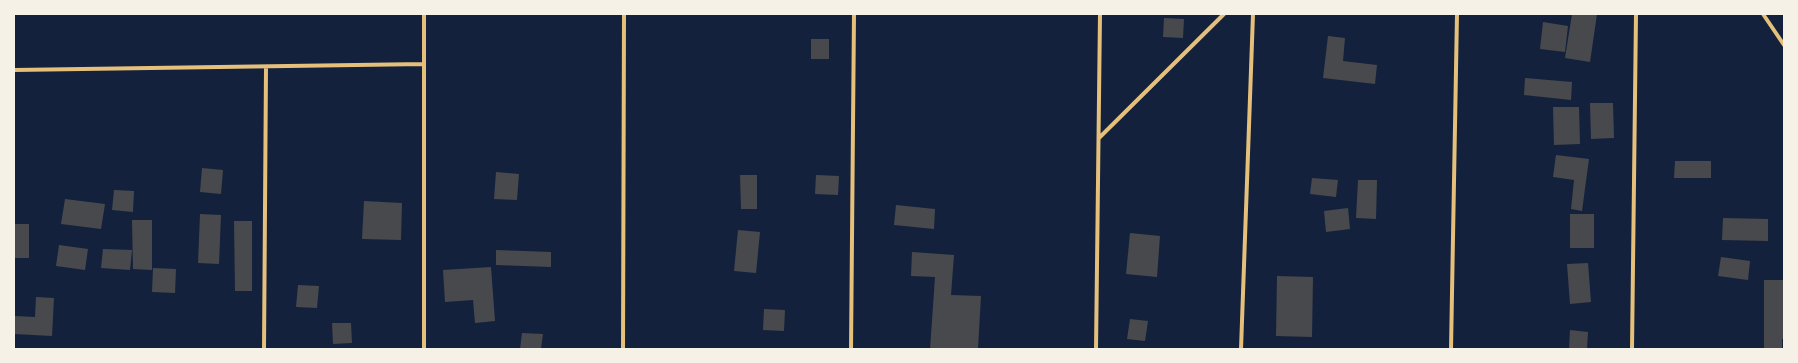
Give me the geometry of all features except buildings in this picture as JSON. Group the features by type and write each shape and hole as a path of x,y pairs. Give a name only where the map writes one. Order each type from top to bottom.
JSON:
{"street":[{"path":"424,14 424,349"},
{"path":"623,349 624,14"},
{"path":"851,349 854,14"},
{"path":"1096,349 1100,14"},
{"path":"1099,138 1224,14"},
{"path":"1241,349 1253,14"},
{"path":"1451,349 1457,14"},
{"path":"1632,349 1636,14"},
{"path":"1763,14 1784,45"},
{"path":"14,70 424,64"},
{"path":"264,349 266,67"}]}
